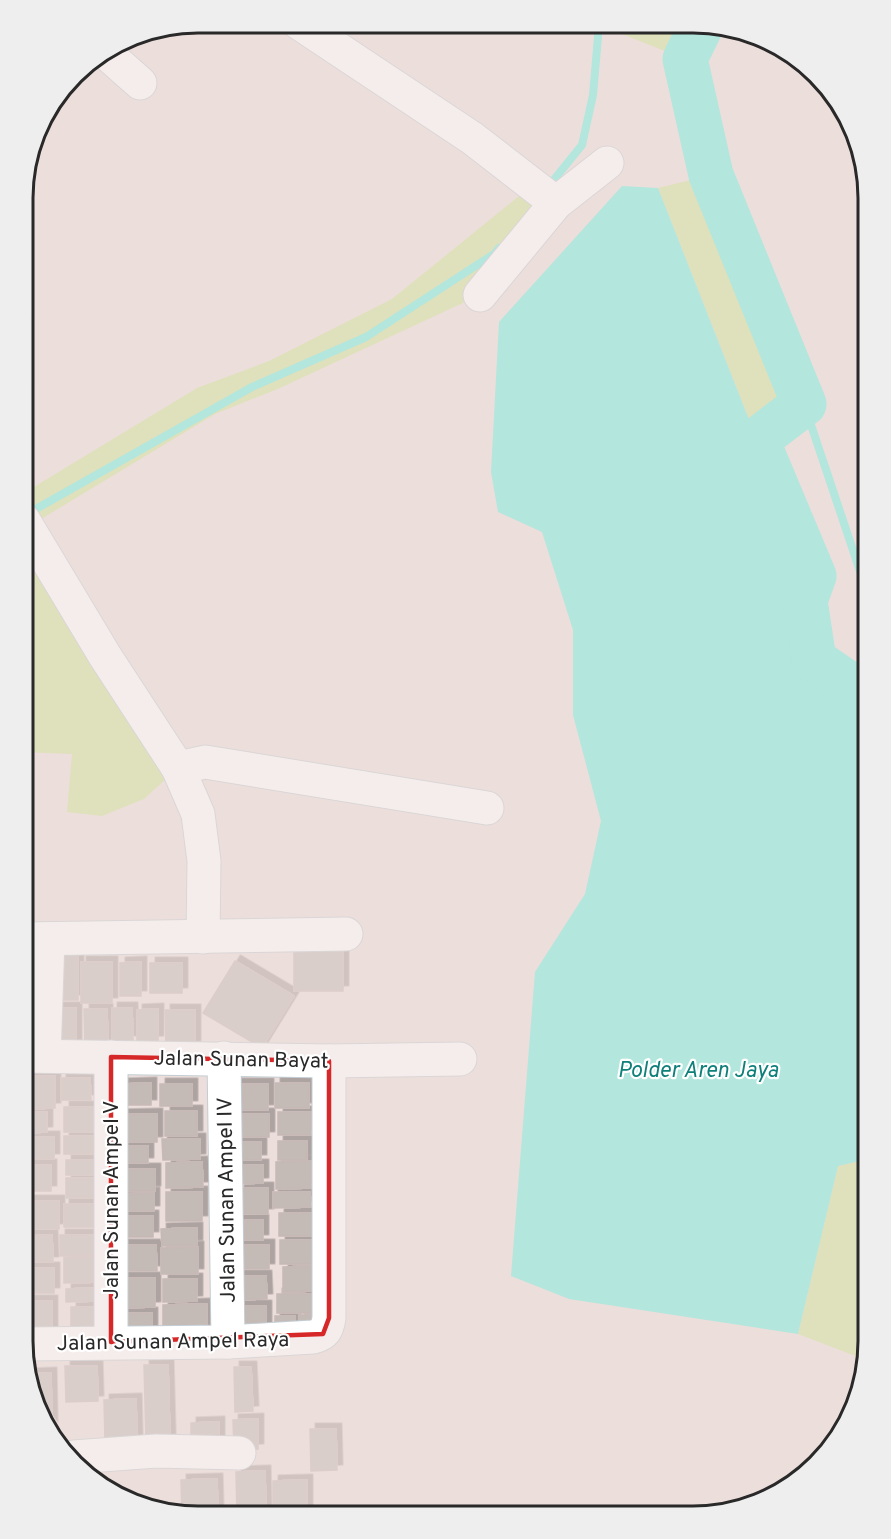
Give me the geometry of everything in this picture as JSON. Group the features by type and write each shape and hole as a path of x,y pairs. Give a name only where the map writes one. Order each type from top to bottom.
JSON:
{"street":[{"path":"314,33 487,149 552,200"},
{"path":"111,58 140,83"},
{"path":"480,295 552,200 607,163"},
{"path":"33,536 118,676 178,768 198,814 204,861 203,937"},
{"path":"178,768 205,762 487,808"},
{"path":"33,1056 36,939 346,934"},
{"name":"Jalan Sunan Bayat","path":"33,1056 329,1061 460,1059"},
{"name":"Jalan Sunan Ampel V","path":"111,1057 111,1342"},
{"name":"Jalan Sunan Ampel IV","path":"224,1058 228,1342"},
{"name":"Jalan Sunan Ampel Raya","path":"33,1344 228,1342 313,1337 323,1334 327,1328 328,1318 329,1061"},
{"path":"80,1457 156,1451 239,1454"}],"highlighted area":[{"path":"111,1057 329,1061 329,1318 323,1334 111,1342"}],"green space":[{"path":"619,33 698,33 685,59"},
{"path":"711,175 804,404 757,440 658,188"},
{"path":"531,183 556,203 480,295 280,388 215,414 33,524 33,488 197,388 269,361 392,299 519,196"},
{"path":"33,535 178,768 144,799 102,816 67,812 72,754 33,752"},
{"path":"858,1161 857,1357 798,1334 838,1166"}],"water":[{"name":"Polder Aren Jaya","path":"622,186 658,188 757,440 814,576 805,601 814,660 849,684 858,724 858,1161 838,1166 798,1334 569,1299 511,1276 535,972 585,894 601,821 573,715 573,630 542,532 498,512 491,472 499,322"}],"building":[{"path":"343,950 343,991 294,991 294,951"},
{"path":"51,955 78,955 78,1000 51,1000"},
{"path":"235,961 294,996 262,1048 203,1013"},
{"path":"81,962 112,962 112,1003 81,1003"},
{"path":"141,962 141,996 120,996 120,963"},
{"path":"150,963 182,963 182,993 150,993"},
{"path":"51,1008 76,1008 76,1050 51,1050"},
{"path":"112,1008 132,1008 133,1041 112,1041"},
{"path":"84,1009 107,1009 108,1046 85,1046"},
{"path":"158,1009 158,1041 137,1042 137,1010"},
{"path":"165,1010 195,1010 195,1046 166,1047"},
{"path":"33,1013 36,1013 37,1048 33,1048"},
{"path":"33,1076 55,1076 55,1108 33,1109"},
{"path":"61,1078 90,1078 91,1100 61,1100"},
{"path":"151,1083 151,1105 123,1105 122,1084"},
{"path":"275,1083 309,1083 309,1108 275,1108"},
{"path":"160,1084 192,1084 192,1106 160,1106"},
{"path":"234,1084 268,1084 268,1110 234,1110"},
{"path":"64,1107 93,1107 93,1132 64,1132"},
{"path":"165,1111 197,1111 197,1136 165,1136"},
{"path":"33,1112 47,1112 47,1132 33,1133"},
{"path":"278,1112 311,1112 311,1135 278,1135"},
{"path":"157,1114 157,1142 112,1142 112,1115"},
{"path":"232,1114 269,1114 269,1137 232,1137"},
{"path":"64,1136 94,1136 94,1154 64,1154"},
{"path":"33,1137 54,1137 54,1159 33,1159"},
{"path":"162,1139 200,1139 200,1159 163,1160"},
{"path":"278,1141 307,1141 307,1160 278,1160"},
{"path":"229,1142 261,1142 261,1160 229,1160"},
{"path":"115,1146 148,1146 148,1163 115,1163"},
{"path":"66,1160 95,1160 95,1175 66,1175"},
{"path":"311,1161 311,1188 276,1189 276,1162"},
{"path":"202,1162 203,1187 166,1188 166,1163"},
{"path":"33,1165 51,1165 51,1191 33,1191"},
{"path":"231,1165 263,1165 263,1183 231,1184"},
{"path":"120,1169 155,1169 155,1191 120,1191"},
{"path":"66,1178 95,1178 95,1198 66,1198"},
{"path":"239,1188 268,1188 268,1214 239,1214"},
{"path":"166,1192 202,1192 202,1221 166,1221"},
{"path":"273,1192 310,1192 311,1207 273,1208"},
{"path":"154,1193 154,1211 119,1211 119,1194"},
{"path":"33,1201 59,1201 59,1229 33,1229"},
{"path":"64,1204 102,1204 102,1227 64,1227"},
{"path":"279,1213 312,1213 312,1236 279,1236"},
{"path":"117,1216 153,1216 153,1237 117,1237"},
{"path":"263,1220 263,1240 231,1240 231,1221"},
{"path":"197,1228 197,1245 162,1246 161,1229"},
{"path":"52,1235 53,1262 33,1262 33,1236"},
{"path":"60,1235 103,1235 103,1255 60,1256"},
{"path":"280,1240 313,1240 313,1264 280,1264"},
{"path":"117,1245 156,1245 157,1271 117,1271"},
{"path":"234,1245 269,1245 269,1269 235,1269"},
{"path":"198,1247 198,1274 161,1274 161,1248"},
{"path":"64,1257 101,1257 101,1282 64,1283"},
{"path":"315,1266 315,1291 283,1292 283,1267"},
{"path":"33,1268 54,1268 54,1293 33,1293"},
{"path":"234,1276 266,1276 267,1299 234,1300"},
{"path":"117,1278 155,1278 155,1307 117,1308"},
{"path":"163,1279 197,1279 197,1301 163,1302"},
{"path":"96,1288 96,1301 66,1302 66,1289"},
{"path":"277,1294 314,1294 314,1313 277,1313"},
{"path":"33,1301 52,1301 52,1337 33,1337"},
{"path":"207,1304 207,1339 163,1339 163,1305"},
{"path":"236,1306 266,1306 266,1332 236,1332"},
{"path":"71,1307 102,1307 102,1331 71,1331"},
{"path":"121,1313 152,1313 152,1336 121,1336"},
{"path":"299,1315 321,1315 299,1334"},
{"path":"275,1316 295,1316 296,1337 275,1337"},
{"path":"144,1365 168,1365 170,1439 146,1439"},
{"path":"65,1366 97,1366 98,1401 66,1402"},
{"path":"234,1367 251,1367 253,1411 235,1412"},
{"path":"51,1373 52,1417 42,1394 36,1374"},
{"path":"136,1399 137,1440 105,1441 104,1400"},
{"path":"258,1419 258,1449 234,1450 233,1420"},
{"path":"219,1422 219,1451 191,1451 191,1423"},
{"path":"310,1429 336,1429 337,1470 311,1471"},
{"path":"265,1471 266,1506 237,1506 236,1472"},
{"path":"217,1479 218,1506 182,1505 181,1480"},
{"path":"307,1480 307,1506 273,1506 273,1481"}],"waterway":[{"path":"548,187 582,145 593,95 598,33"},
{"path":"698,33 685,59 694,110 711,175 804,404 858,565"},
{"path":"698,33 685,59 711,175 804,404 757,440 814,576 805,601 814,660 849,684 858,724"},
{"path":"33,511 252,387 366,337 494,254 499,248"}]}
